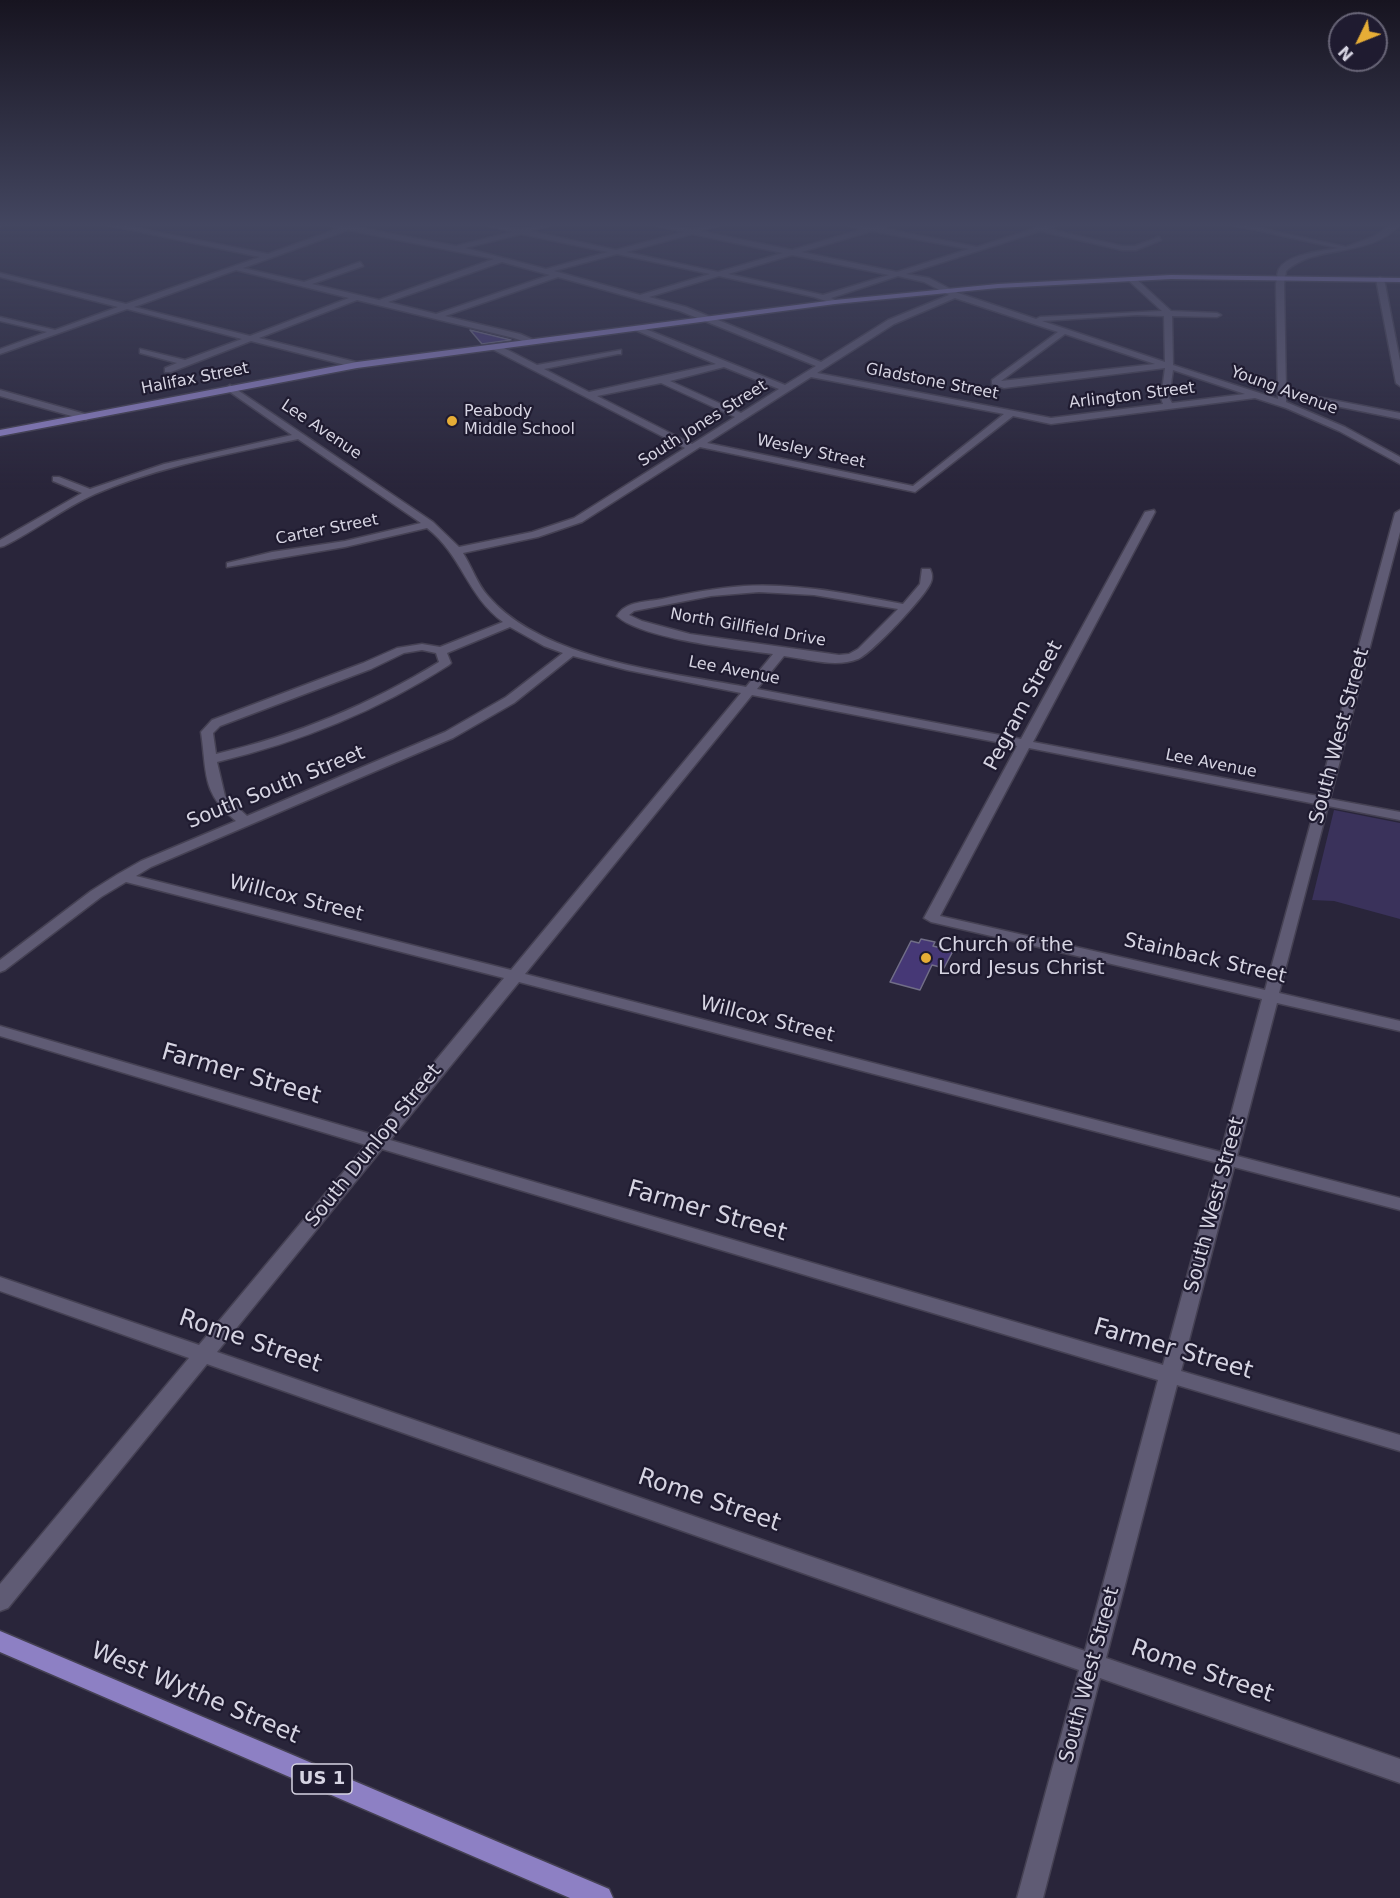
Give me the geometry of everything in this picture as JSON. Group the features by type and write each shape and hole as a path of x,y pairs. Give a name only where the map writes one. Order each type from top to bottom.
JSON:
{"main road":[{"name":"Halifax Street","path":"0,433 357,365 752,313"},
{"name":"West Wythe Street","path":"0,1641 600,1898"}],"street":[{"path":"0,352 110,313"},
{"path":"155,313 357,365"},
{"path":"168,370 317,313"},
{"path":"417,313 517,336 531,342"},
{"path":"435,317 448,313"},
{"path":"691,313 823,366"},
{"name":"South Jones Street","path":"456,550 534,535 578,520 910,313"},
{"name":"Young Avenue","path":"1008,313 1282,404 1342,429 1400,461"},
{"path":"1030,320 1168,313 1217,315"},
{"path":"1168,313 1170,334 1168,386 1164,398 1169,407"},
{"path":"1281,313 1282,404"},
{"path":"1385,313 1400,383"},
{"path":"0,319 55,332"},
{"path":"638,328 788,389"},
{"path":"1064,331 996,381 996,384 1016,384 1168,366"},
{"path":"1389,335 1400,336"},
{"name":"Wesley Street","path":"495,347 587,395 696,446 915,489 1011,413"},
{"path":"143,351 185,363"},
{"path":"536,368 618,352"},
{"path":"587,395 662,380 725,364"},
{"name":"Gladstone Street","path":"811,374 1011,413"},
{"path":"662,380 743,417"},
{"name":"Lee Avenue","path":"230,388 429,524 456,550 487,603 529,634 571,652 610,664 1400,816"},
{"path":"0,393 86,417"},
{"path":"1282,393 1400,416"},
{"name":"Arlington Street","path":"1011,413 1057,422 1258,395"},
{"path":"0,544 90,493 150,471 299,436"},
{"path":"56,479 90,493"},
{"name":"Pegram Street","path":"931,918 1150,512"},
{"name":"South West Street","path":"1030,1898 1400,513"},
{"name":"Carter Street","path":"231,565 272,555 345,544 429,524"},
{"path":"904,607 923,588 926,582 926,571"},
{"name":"North Gillfield Drive","path":"739,590 806,592 904,607 856,656 833,659 682,634 635,622 623,616 626,610 739,590"},
{"path":"244,821 221,801 212,778 212,759 207,732 216,723 367,666 401,650 422,647 441,651 512,623"},
{"path":"212,759 296,736 375,704 446,663 441,651"},
{"name":"South Dunlop Street","path":"0,1601 782,651"},
{"name":"South South Street","path":"0,967 52,925 123,877 177,849 378,767 449,735 510,700 571,652"},
{"name":"Willcox Street","path":"123,877 1400,1204"},
{"name":"Stainback Street","path":"931,918 1400,1026"},
{"name":"Farmer Street","path":"0,1031 1400,1443"},
{"name":"Rome Street","path":"0,1284 1400,1771"}],"shaded area":[{"path":"1334,810 1400,823 1400,919 1334,901 1312,900"}],"building":[{"path":"470,330 511,340 482,344"},
{"name":"Church of the Lord Jesus Christ","path":"921,939 935,942 933,946 953,951 944,968 932,965 920,990 890,982 911,941 919,943"}],"place":[{"name":"Peabody Middle School","path":"452,421"},
{"name":"Church of the Lord Jesus Christ","path":"926,958"}]}
